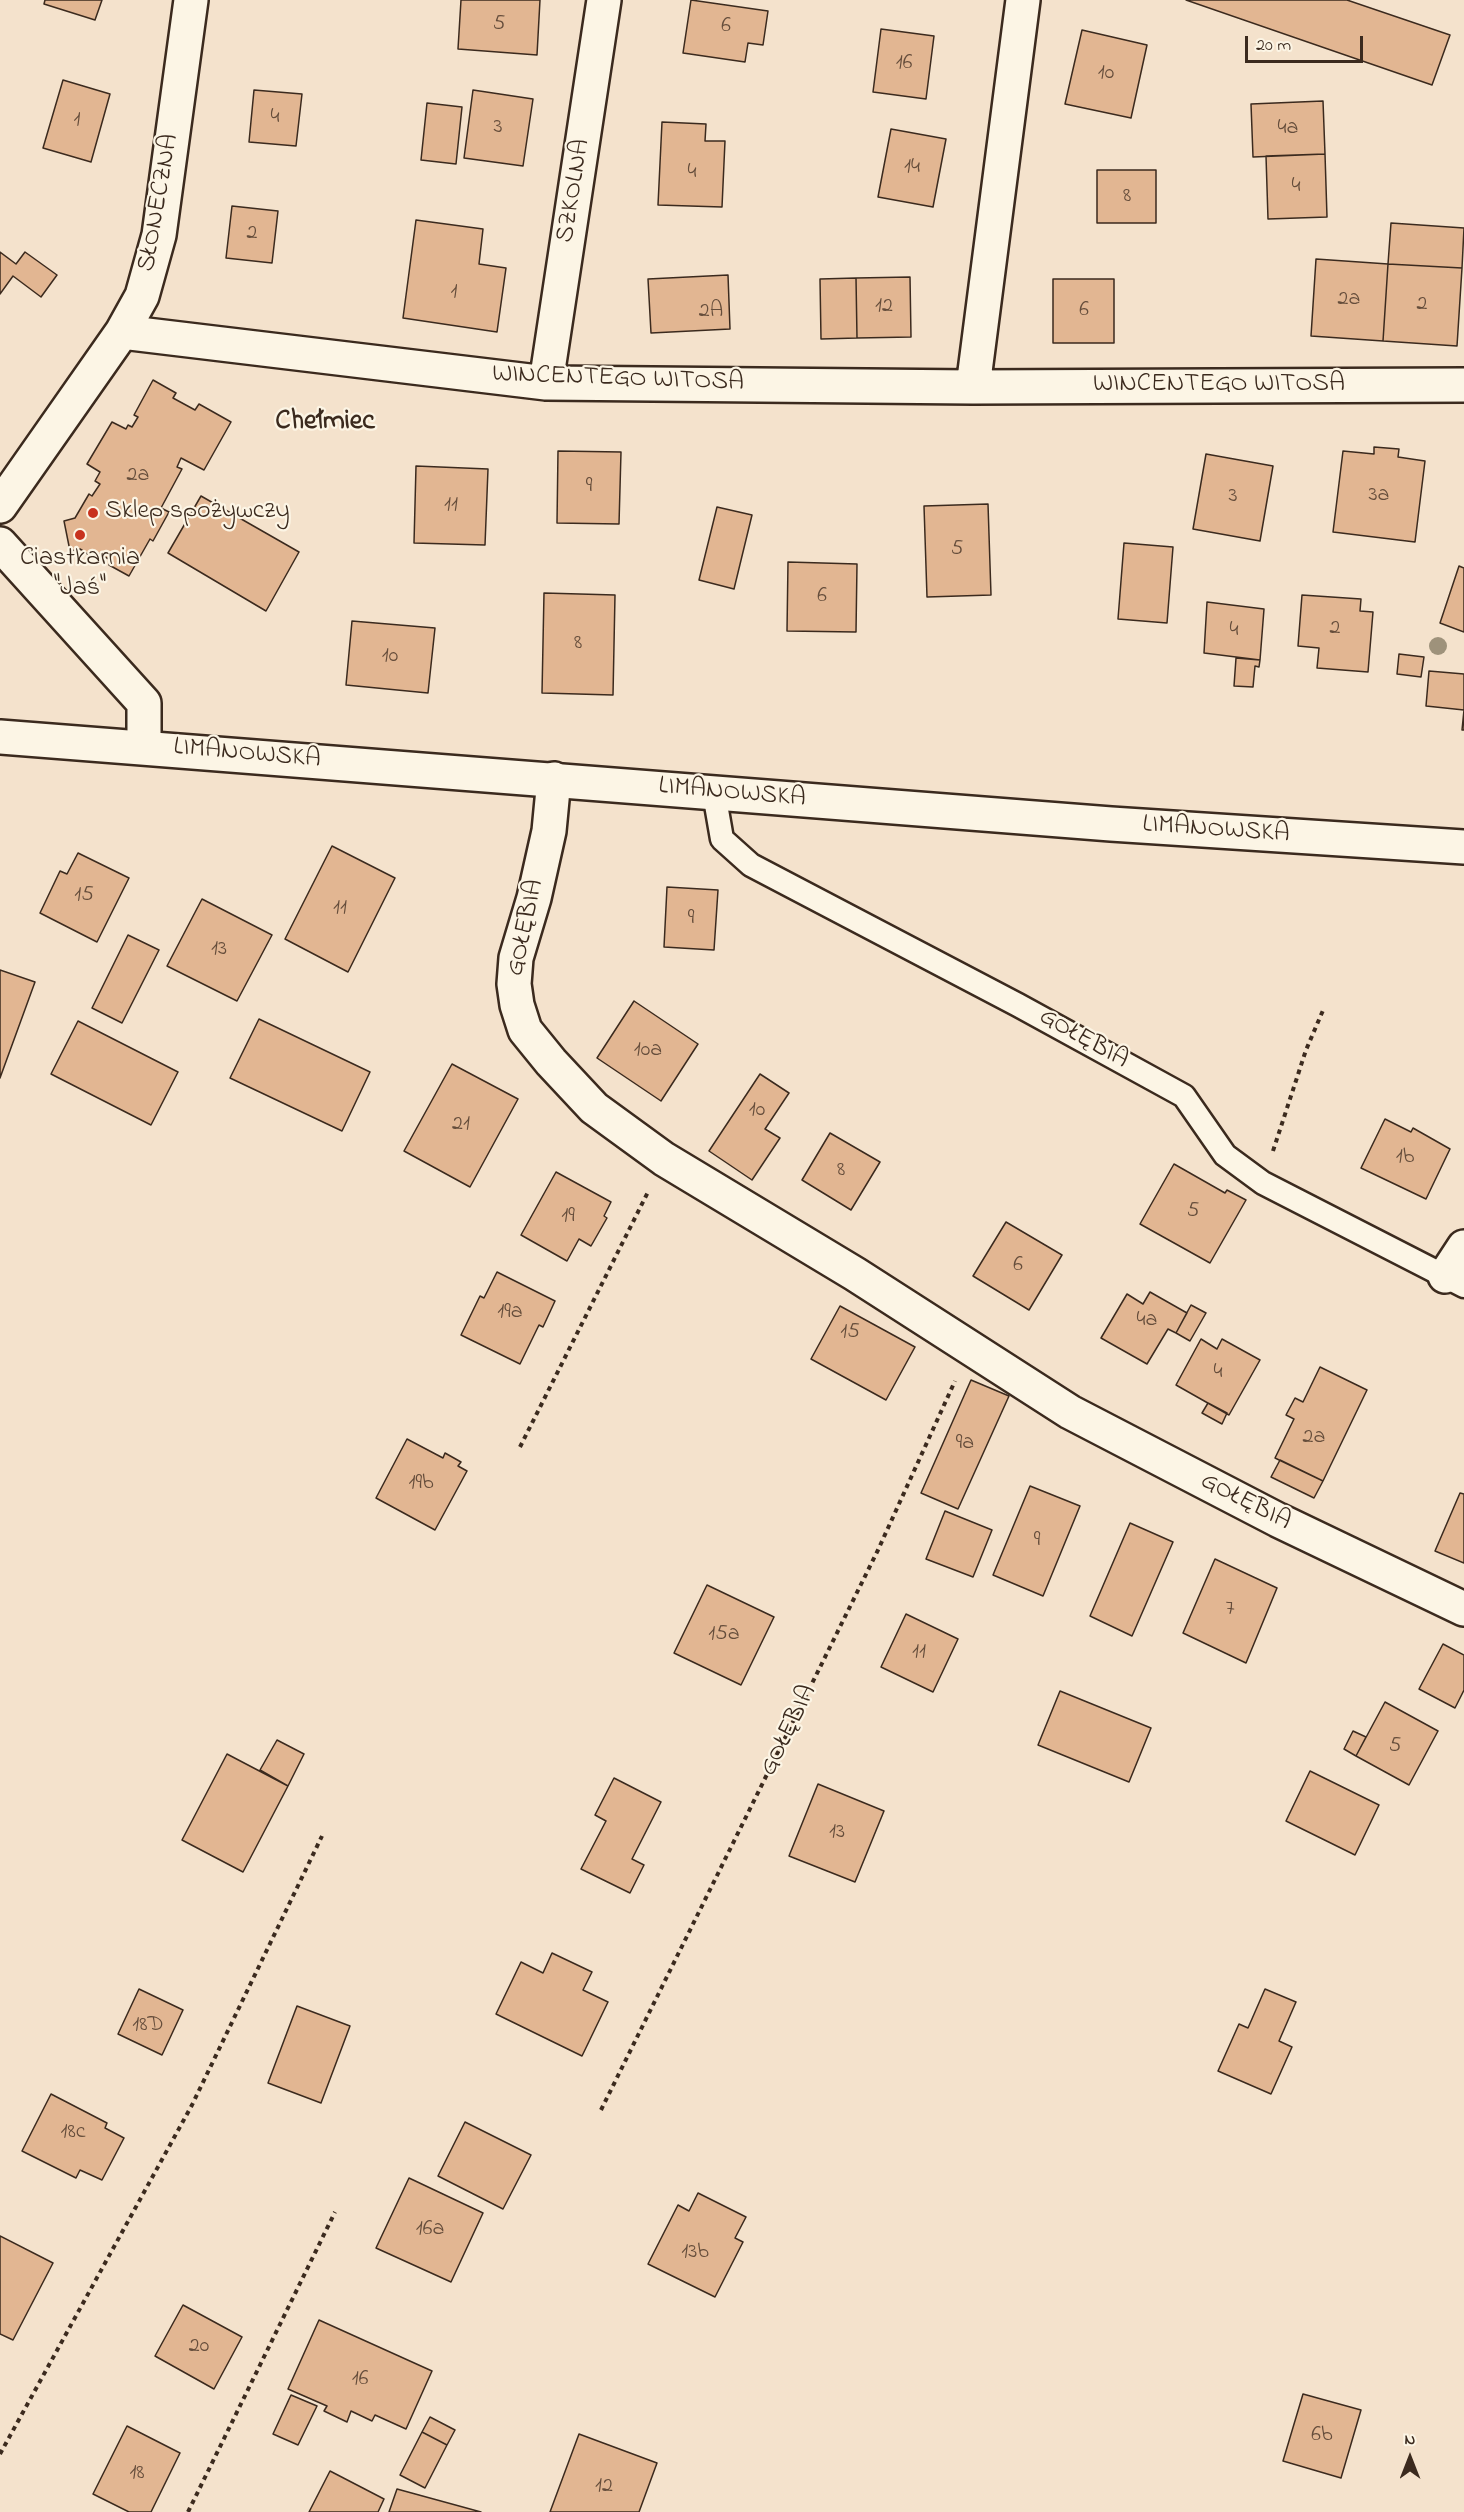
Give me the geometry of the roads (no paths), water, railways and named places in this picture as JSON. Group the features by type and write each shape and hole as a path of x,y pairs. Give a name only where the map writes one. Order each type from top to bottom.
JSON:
{"street":[{"name":"SŁONECZNA","path":"0,506 122,332 142,296 159,235 191,0"},
{"name":"SZKOLNA","path":"546,382 604,0"},
{"path":"973,387 1023,0"},
{"name":"WINCENTEGO WITOSA","path":"122,332 546,382 973,387 1464,385"},
{"path":"0,544 144,703 144,747"},
{"name":"LIMANOWSKA","path":"0,736 714,793 1242,833 1464,847"},
{"name":"GOŁĘBIA","path":"554,779 549,831 534,898 516,958 514,984 517,1005 525,1030 594,1108 664,1159 855,1274 1070,1412 1278,1520 1464,1609"},
{"path":"1455,1281 1464,1247"}],"lane":[{"name":"GOŁĘBIA","path":"714,793 722,839 751,865 1018,1005 1184,1096 1225,1155 1263,1183 1455,1281"}],"place":[{"name":"Sklep spożywczy","path":"93,513"},
{"name":"Ciastkarnia \"Jaś\"","path":"80,535"}],"district":[{"name":"Chełmiec","path":"325,423"}]}
